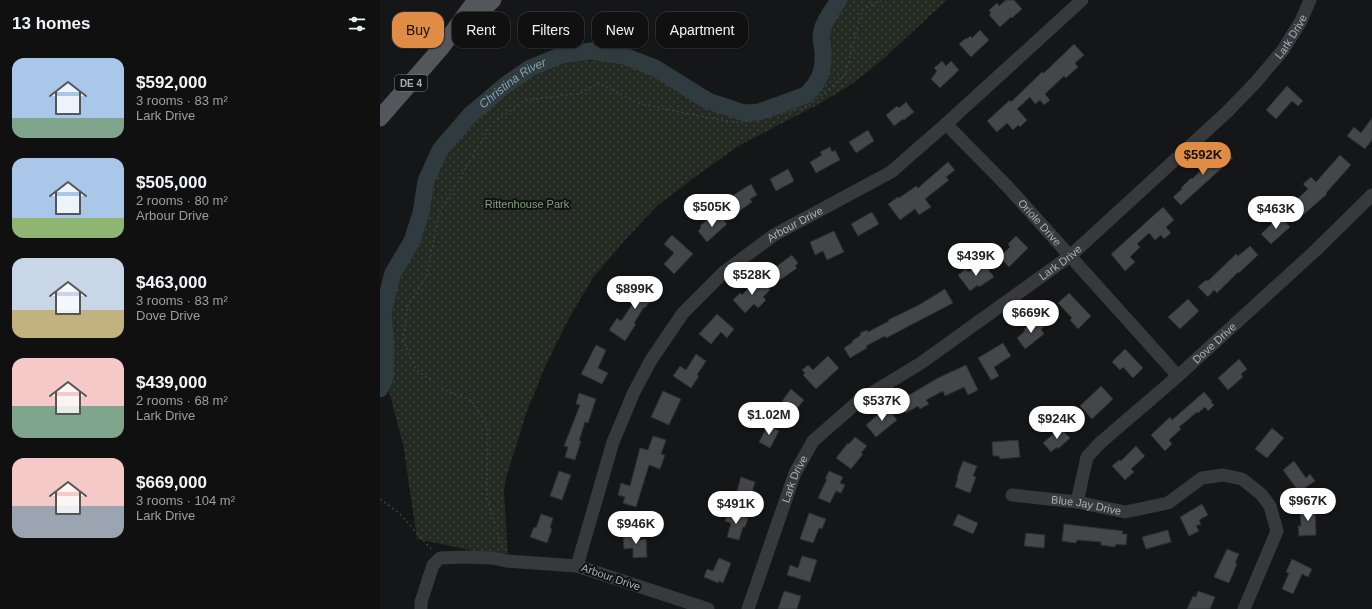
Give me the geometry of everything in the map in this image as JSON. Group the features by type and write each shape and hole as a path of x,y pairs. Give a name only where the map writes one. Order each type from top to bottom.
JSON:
{"main road":[{"name":"DE 4","path":"444,44 476,0"},
{"name":"DE 4","path":"444,45 493,0"},
{"name":"DE 4","path":"380,118 441,48"}],"street":[{"name":"Arbour Drive","path":"708,609 577,566 612,442 634,392 651,360 682,313 724,272 774,235 891,172 1082,0"},
{"name":"Lark Drive","path":"748,609 795,473 813,442 860,400 921,363 1070,256 1227,112 1256,82 1283,50 1301,21 1310,0"},
{"name":"Oriole Drive","path":"946,124 1007,186 1178,376"},
{"name":"Dove Drive","path":"1077,502 1087,456 1178,376 1316,250 1372,195"},
{"name":"Blue Jay Drive","path":"1012,495 1077,502 1125,512 1168,503 1202,478 1223,475 1242,479 1260,494 1270,506 1277,531 1244,609"},
{"path":"421,609 421,602 433,565 440,558 492,558 506,561 577,566"}],"path":[{"path":"506,561 486,498 488,427 472,401 445,390 416,370 403,339 408,305 427,275 439,214 492,123 526,100 578,94 599,84 638,103 739,123 807,106 845,75 862,10 881,0"},
{"path":"380,499 399,513 440,558"}],"green space":[{"name":"Rittenhouse Park","path":"839,0 947,0 882,60 852,84 819,104 740,145 658,205 624,241 592,279 567,322 545,367 527,411 506,478 504,490 508,558 417,539 403,444 385,377 383,311 393,273 412,241 440,150 530,68 624,56 655,68 708,101 744,113 759,112 793,101 806,95 819,80 824,65 821,35 826,19"}],"building":[{"path":"1006,0 1014,0 1022,9 1000,27 989,15 991,13 989,10 997,3 999,6"},
{"path":"980,30 989,40 971,57 959,44 970,36 972,38"},
{"path":"1074,44 1084,55 1075,63 1078,67 1066,78 1064,76 1045,94 1050,100 1044,105 1040,100 1035,104 1030,97 1017,109 1027,120 1020,127 1018,125 1013,130 1007,123 997,132 987,121 1010,100 1011,102 1042,72 1044,73"},
{"path":"942,61 946,66 951,61 959,70 940,88 931,79 937,71 934,68"},
{"path":"1287,86 1303,101 1298,106 1292,101 1276,119 1266,110"},
{"path":"906,102 914,112 894,126 886,115 897,106 899,108"},
{"path":"1372,118 1372,140 1365,149 1347,136 1354,127 1361,133"},
{"path":"868,130 874,141 856,153 849,142"},
{"path":"830,147 832,152 835,150 840,160 816,173 810,162 822,155 820,152"},
{"path":"1224,148 1233,158 1181,205 1173,197 1191,178 1192,179"},
{"path":"1340,155 1351,165 1326,193 1327,194 1303,215 1293,203 1308,189 1303,184 1311,177 1316,182"},
{"path":"948,162 955,170 946,177 949,180 925,199 931,207 919,215 915,209 900,220 888,204 916,186 918,188"},
{"path":"788,169 794,181 776,191 770,179"},
{"path":"751,184 757,195 750,199 752,202 738,212 729,198"},
{"path":"1163,207 1174,220 1166,227 1171,233 1164,239 1161,235 1155,240 1149,233 1137,244 1140,247 1130,257 1135,262 1125,271 1111,254"},
{"path":"872,212 879,224 858,236 851,224"},
{"path":"719,215 727,224 707,242 698,231 701,228 700,226 707,220 710,223"},
{"path":"1280,216 1290,227 1271,244 1261,234"},
{"path":"834,231 844,252 827,260 823,251 815,255 810,242"},
{"path":"672,235 693,254 674,274 664,264 674,253 664,244"},
{"path":"1016,236 1028,248 1009,267 1000,257 1010,247 1008,244"},
{"path":"1250,246 1258,255 1217,293 1214,290 1208,297 1198,287 1206,280 1208,281 1236,254 1238,256"},
{"path":"792,255 798,263 795,266 797,268 780,280 773,269"},
{"path":"983,262 994,277 970,291 958,275 966,269 968,272"},
{"path":"645,278 661,290 655,299 653,297 645,308 644,307 634,323 636,324 625,341 609,330 617,318 621,321 643,289 639,286"},
{"path":"759,278 770,290 763,297 766,300 758,308 754,304 745,313 733,300 740,293 742,295"},
{"path":"945,289 953,303 886,338 885,336 866,346 867,348 850,358 844,348 861,335 860,333 867,330 868,332 889,321 888,320 919,305"},
{"path":"1069,293 1091,316 1078,329 1070,320 1072,318 1058,303"},
{"path":"1188,299 1199,311 1180,329 1168,317"},
{"path":"717,314 734,329 727,338 721,332 711,344 699,334"},
{"path":"1038,319 1044,327 1041,329 1044,334 1025,349 1017,338 1025,331 1024,329"},
{"path":"1003,343 1011,356 994,367 999,376 991,380 978,358"},
{"path":"596,345 606,350 598,368 608,373 602,384 581,374"},
{"path":"1125,349 1143,368 1133,378 1123,367 1120,370 1112,362"},
{"path":"696,354 706,361 691,388 673,376 680,366 686,370"},
{"path":"828,356 839,368 816,389 803,375 805,373 802,370 808,365 813,370"},
{"path":"1239,359 1247,369 1241,374 1243,377 1228,390 1218,378"},
{"path":"966,365 978,390 968,395 964,387 945,396 943,391 926,400 929,404 920,409 918,406 906,413 899,401 938,378"},
{"path":"1101,386 1113,399 1092,419 1080,406"},
{"path":"791,389 804,400 789,418 778,409 784,402 782,401"},
{"path":"663,391 681,399 669,425 651,417"},
{"path":"1204,392 1214,405 1208,411 1205,407 1198,413 1197,412 1179,427 1181,429 1169,440 1172,444 1165,451 1151,435 1170,417 1172,420"},
{"path":"579,393 596,399 588,423 585,422 575,460 565,457 568,447 564,446 580,405 576,404"},
{"path":"887,407 897,420 876,437 866,425"},
{"path":"768,425 779,431 770,448 759,442"},
{"path":"1060,428 1070,438 1058,449 1057,447 1051,452 1043,443"},
{"path":"1272,428 1284,438 1267,458 1255,449"},
{"path":"653,436 666,440 661,454 665,455 660,469 649,465 636,507 623,503 625,497 618,495 621,483 630,486 640,448 648,450"},
{"path":"855,437 867,446 861,453 863,454 851,469 836,458"},
{"path":"1018,440 1020,457 1000,459 999,456 993,456 992,442"},
{"path":"1136,446 1145,456 1131,469 1134,472 1125,480 1112,466 1119,460 1121,461"},
{"path":"963,461 977,466 973,476 976,477 970,493 955,487"},
{"path":"1294,461 1306,478 1310,474 1315,481 1299,492 1283,470"},
{"path":"559,471 571,475 562,500 550,496"},
{"path":"829,471 843,477 840,483 845,485 841,493 836,491 830,503 818,498"},
{"path":"741,477 755,482 750,499 736,494"},
{"path":"1202,504 1208,515 1199,520 1201,524 1196,526 1199,531 1189,536 1180,517"},
{"path":"1300,508 1315,508 1316,535 1299,536 1298,526 1301,526"},
{"path":"728,512 748,518 745,527 743,527 739,540 727,537 731,523 725,521"},
{"path":"809,513 826,519 822,529 819,528 813,543 800,539"},
{"path":"541,514 553,518 550,528 552,529 547,543 530,537 534,527 536,528"},
{"path":"958,514 978,523 973,534 953,525"},
{"path":"1064,524 1123,531 1122,534 1127,534 1126,545 1116,544 1115,547 1101,545 1101,542 1077,540 1076,543 1062,541"},
{"path":"1168,530 1171,542 1146,549 1142,537"},
{"path":"638,533 639,540 646,539 647,557 633,558 633,548 624,549 623,534"},
{"path":"1026,533 1045,535 1044,548 1024,546"},
{"path":"1227,549 1239,554 1235,563 1237,564 1229,583 1214,577"},
{"path":"802,556 817,560 810,582 787,575 790,565 798,568"},
{"path":"719,558 731,563 723,583 719,581 718,583 704,577 707,569 713,571"},
{"path":"1292,559 1312,569 1308,577 1302,574 1293,594 1282,589 1289,573 1286,572"},
{"path":"784,591 801,596 797,609 778,609"},
{"path":"1198,591 1215,597 1210,609 1187,609 1193,596 1196,597"}],"waterway":[{"name":"Christina River","path":"380,389 385,377 386,350 383,311 393,273 412,241 421,213 426,181 440,150 470,115 507,84 530,68 562,55 592,51 624,56 655,68 708,101 744,113 759,112 806,95 815,85 822,70 823,64 821,38 823,26 839,0"}]}
